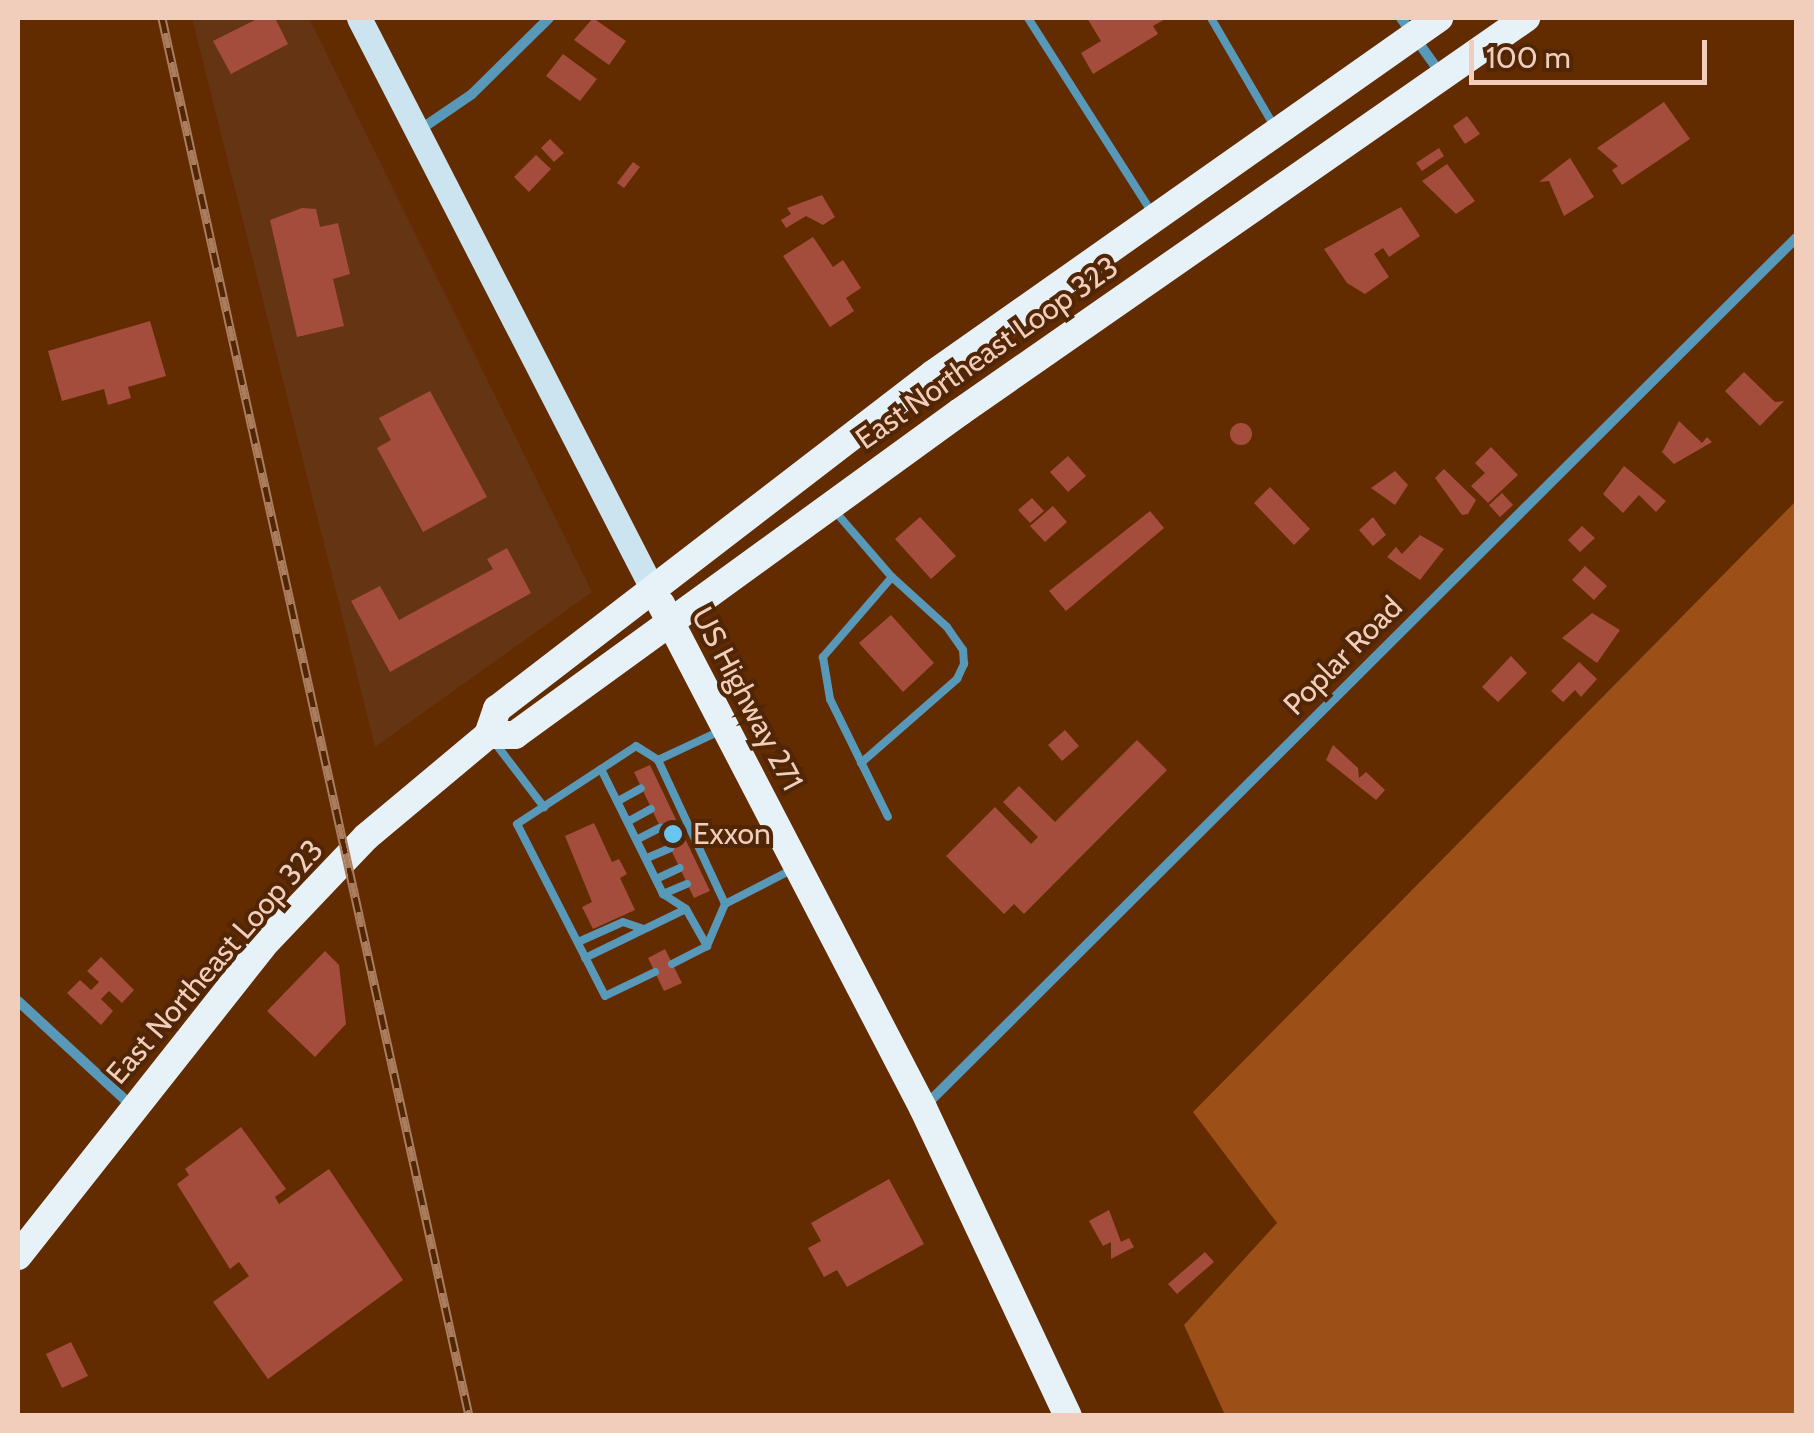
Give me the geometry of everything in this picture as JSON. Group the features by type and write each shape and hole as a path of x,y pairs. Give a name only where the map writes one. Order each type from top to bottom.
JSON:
{"highway":[{"name":"East Northeast Loop 323","path":"18,1256 134,1107 309,895 488,735 496,709 933,374 1276,130 1408,26 1439,18"},
{"name":"East Northeast Loop 323","path":"488,735 516,735 960,412 1526,18"},
{"path":"1154,214 1182,255"},
{"path":"933,374 960,412"},
{"name":"US Highway 271","path":"653,590 923,1108 1068,1416"}],"main road":[{"name":"US Highway 271","path":"359,18 653,590"}],"street":[{"path":"418,132 472,94 549,18"},
{"path":"1408,26 1442,74"},
{"name":"Poplar Road","path":"923,1108 1796,238"},
{"path":"18,1000 134,1107"}],"lane":[{"path":"1028,18 1154,214"},
{"path":"1211,18 1276,130"},
{"path":"830,505 892,577 946,627 963,650 964,664 957,679 862,763"},
{"path":"888,817 830,699 823,657 892,577"},
{"path":"658,760 726,728"},
{"path":"488,735 544,806"},
{"path":"655,972 605,996 517,824 636,746 658,760 661,778 725,904"},
{"path":"601,769 663,894 686,909 707,946"},
{"path":"618,802 641,788"},
{"path":"629,821 652,810"},
{"path":"638,840 660,828"},
{"path":"647,858 670,848"},
{"path":"672,964 707,946 725,904 798,866"},
{"path":"656,879 680,868"},
{"path":"663,894 688,884"},
{"path":"586,958 686,909"},
{"path":"578,942 622,922 644,929"}],"shaded area":[{"path":"192,18 309,18 592,592 375,747"},
{"path":"1796,501 1796,1415 1225,1415 1184,1325 1277,1223 1193,1112"}],"building":[{"path":"259,18 275,18 288,44 231,74 213,41"},
{"path":"593,18 626,41 609,65 574,40"},
{"path":"1087,18 1167,18 1153,26 1158,34 1093,74 1081,53 1101,41"},
{"path":"563,54 597,79 580,101 546,76"},
{"path":"1664,102 1690,139 1622,185 1612,170 1618,166 1597,148"},
{"path":"1467,116 1480,134 1465,144 1453,126"},
{"path":"550,139 564,153 554,162 541,148"},
{"path":"1439,148 1444,156 1422,171 1416,163"},
{"path":"536,155 551,169 529,192 514,177"},
{"path":"1570,158 1594,197 1564,216 1549,181 1539,182"},
{"path":"633,162 640,167 624,188 617,183"},
{"path":"1447,164 1475,201 1456,214 1422,181"},
{"path":"822,195 835,217 823,225 806,216 786,228 781,220 791,214 787,208"},
{"path":"1401,207 1420,236 1389,257 1383,248 1374,254 1389,277 1365,294 1347,283 1324,249"},
{"path":"302,208 316,209 320,227 338,223 350,274 333,279 344,326 297,337 270,220"},
{"path":"813,237 833,267 843,260 861,288 846,298 854,311 830,327 783,256"},
{"path":"150,321 166,376 128,387 131,398 108,405 104,389 62,401 48,351"},
{"path":"1744,372 1775,402 1784,401 1760,426 1725,391"},
{"path":"430,391 487,497 423,532 377,448 391,440 379,418"},
{"path":"1679,421 1702,443 1707,437 1712,442 1674,464 1662,452"},
{"path":"1241,423 1249,426 1249,442 1241,445 1233,442 1230,434 1233,426"},
{"path":"1491,447 1518,475 1488,503 1471,486 1485,473 1475,463"},
{"path":"1068,456 1086,476 1068,492 1050,472"},
{"path":"1624,466 1666,501 1656,512 1639,495 1623,513 1603,494"},
{"path":"1444,469 1476,500 1468,514 1462,515 1435,478"},
{"path":"1395,471 1408,485 1395,505 1371,488"},
{"path":"1270,487 1310,529 1294,545 1254,503"},
{"path":"1502,493 1513,505 1500,517 1489,505"},
{"path":"1032,498 1044,511 1030,523 1018,510"},
{"path":"1053,506 1067,522 1045,542 1030,526"},
{"path":"1150,511 1164,528 1066,611 1049,591"},
{"path":"920,517 956,556 931,579 895,539"},
{"path":"1373,517 1386,535 1373,546 1359,530"},
{"path":"1582,526 1595,538 1580,552 1568,540"},
{"path":"1420,535 1444,549 1420,580 1387,557 1396,547 1402,554"},
{"path":"507,548 531,593 390,672 351,601 380,586 399,620 493,569 487,559"},
{"path":"1585,566 1607,586 1594,600 1572,580"},
{"path":"1592,613 1620,630 1597,663 1562,638"},
{"path":"891,615 934,663 903,692 859,643"},
{"path":"1511,656 1527,673 1498,702 1482,687"},
{"path":"1579,662 1597,679 1581,697 1575,690 1563,702 1551,691"},
{"path":"1065,730 1079,746 1062,761 1048,745"},
{"path":"1137,740 1167,770 1024,914 1014,904 1004,914 946,856 995,807 1031,844 1038,837 1003,802 1019,786 1055,822"},
{"path":"1333,745 1358,768 1359,778 1366,772 1385,790 1376,800 1326,760"},
{"name":"Exxon","path":"650,765 710,891 694,898 634,772"},
{"path":"594,823 612,862 619,859 627,874 620,878 635,910 593,929 582,907 592,902 565,836"},
{"path":"665,949 682,983 664,991 648,958"},
{"path":"325,951 339,965 346,1024 315,1057 267,1011"},
{"path":"101,957 134,990 122,1003 109,991 101,999 113,1011 101,1025 67,993 80,980 91,990 99,982 87,971"},
{"path":"241,1127 286,1189 275,1197 279,1204 329,1169 403,1280 268,1379 213,1302 249,1276 239,1262 230,1269 177,1184 189,1175 185,1169"},
{"path":"889,1179 924,1244 847,1287 837,1270 824,1277 808,1248 821,1241 811,1223"},
{"path":"1109,1210 1121,1242 1129,1238 1134,1247 1111,1259 1111,1242 1103,1246 1089,1221"},
{"path":"1205,1252 1214,1262 1177,1294 1168,1284"},
{"path":"71,1342 88,1376 62,1388 46,1354"}],"railway":[{"path":"162,18 469,1416"}],"place":[{"name":"Exxon","path":"673,834"}]}
